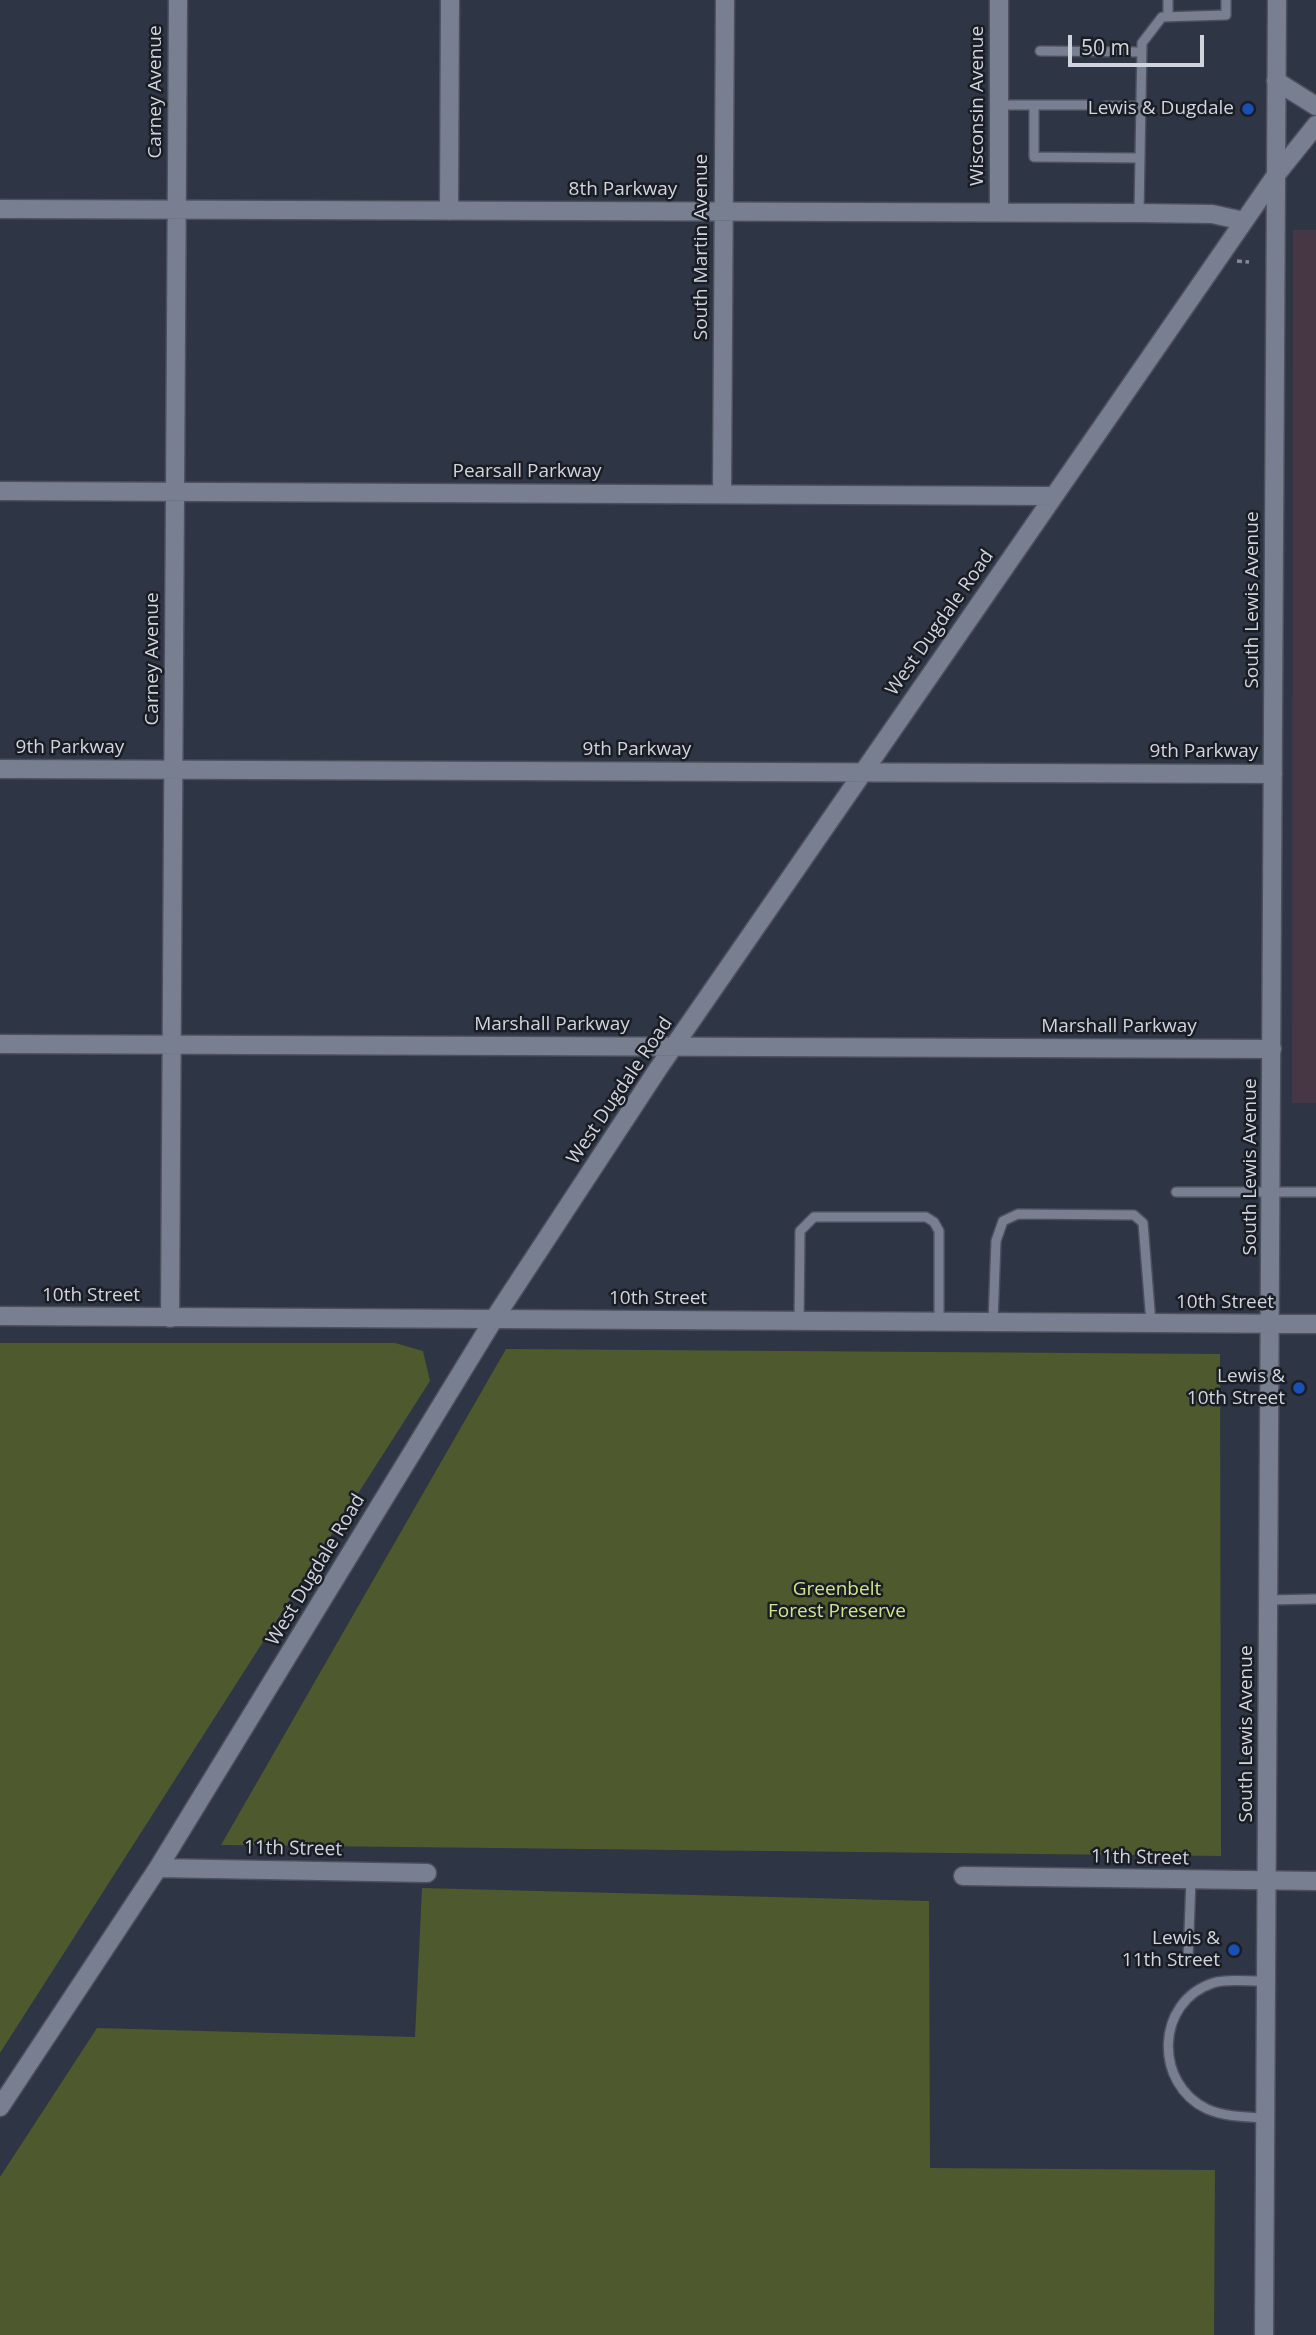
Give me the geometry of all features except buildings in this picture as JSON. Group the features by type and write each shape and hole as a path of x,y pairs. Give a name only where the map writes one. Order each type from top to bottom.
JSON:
{"street":[{"name":"Carney Avenue","path":"170,1318 178,0"},
{"path":"449,211 450,0"},
{"name":"South Martin Avenue","path":"722,494 725,0"},
{"name":"Wisconsin Avenue","path":"999,0 999,212"},
{"name":"South Lewis Avenue","path":"1264,2335 1277,0"},
{"path":"1276,81 1316,106"},
{"name":"West Dugdale Road","path":"0,2107 158,1868 494,1320 673,1047 1276,175 1316,125"},
{"name":"8th Parkway","path":"0,209 1139,213 1212,214 1244,221"},
{"name":"Pearsall Parkway","path":"0,491 1053,496"},
{"name":"9th Parkway","path":"0,769 1273,774"},
{"name":"Marshall Parkway","path":"0,1044 1272,1049"},
{"name":"10th Street","path":"0,1317 1316,1324"},
{"name":"11th Street","path":"158,1868 427,1873"},
{"name":"11th Street","path":"963,1876 1316,1881"}],"lane":[{"path":"1168,0 1168,17"},
{"path":"1139,213 1142,44 1162,17 1226,15 1226,0"},
{"path":"1040,51 1142,52"},
{"path":"999,104 1087,105"},
{"path":"1034,105 1034,157 1138,158"},
{"path":"1105,106 1140,106"},
{"path":"1176,1192 1316,1192"},
{"path":"993,1322 996,1241 1003,1221 1018,1214 1134,1215 1143,1223 1151,1323"},
{"path":"799,1321 800,1231 805,1223 814,1217 926,1217 934,1222 939,1231 939,1322"},
{"path":"1269,1600 1316,1599"},
{"path":"1188,1958 1191,1880"},
{"path":"1265,2118 1229,2115 1207,2109 1189,2096 1172,2075 1168,2029 1180,2009 1197,1992 1214,1982 1266,1981"}],"shaded area":[{"path":"1293,230 1316,230 1316,1103 1292,1103"}],"green space":[{"path":"0,1343 395,1343 423,1351 430,1381 0,2053"},
{"name":"Greenbelt Forest Preserve","path":"506,1349 1220,1354 1221,1856 221,1845"},
{"path":"422,1888 929,1901 930,2168 1215,2170 1214,2335 0,2335 0,2177 97,2028 415,2037"}],"place":[{"name":"Lewis & Dugdale","path":"1248,109"},
{"name":"Lewis & 10th Street","path":"1299,1388"},
{"name":"Lewis & 11th Street","path":"1234,1950"}]}
